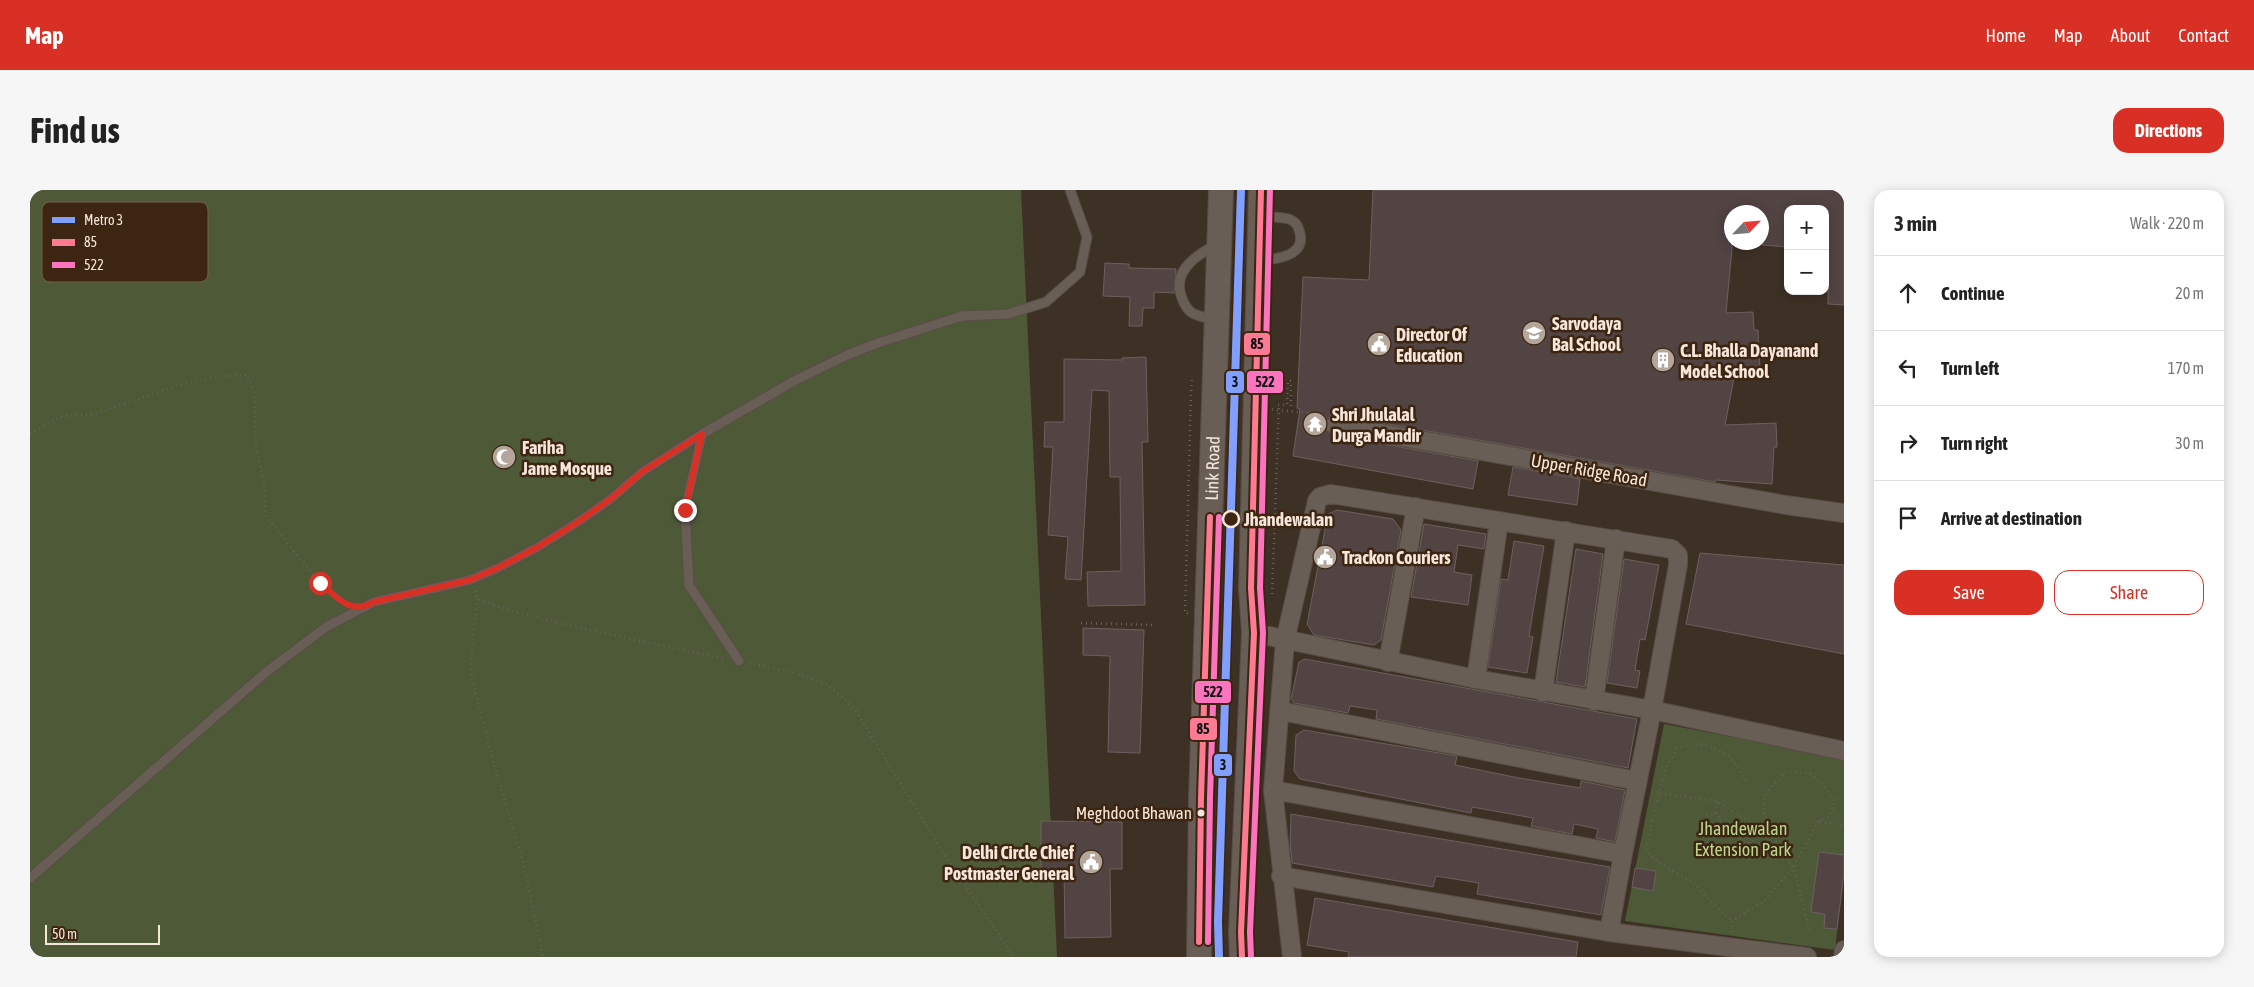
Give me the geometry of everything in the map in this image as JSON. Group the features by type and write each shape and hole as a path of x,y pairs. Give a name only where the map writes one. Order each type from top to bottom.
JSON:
{"main road":[{"name":"Link Road","path":"1199,957 1201,798 1221,190"},
{"path":"1242,957 1241,932 1254,633 1251,588 1261,190"}],"street":[{"name":"Upper Ridge Road","path":"1335,425 1786,505 1844,513"},
{"path":"1292,957 1281,876 1273,790 1281,710 1285,641 1317,501 1320,497 1331,494 1616,539 1672,549 1678,555 1678,566 1652,710 1643,786 1622,854 1609,932"},
{"path":"1388,662 1416,507"},
{"path":"1476,680 1500,521"},
{"path":"1543,692 1566,532"},
{"path":"1594,701 1616,539"},
{"path":"1254,633 1476,680 1652,710 1844,750"},
{"path":"1281,710 1643,786"},
{"path":"1273,790 1622,854"},
{"path":"1281,876 1609,932 1807,957"},
{"path":"1843,957 1844,950"}],"lane":[{"path":"30,878 265,673 326,627 374,602 470,580 538,547 612,498 642,472 702,434 794,381 846,355 962,316 1008,314 1046,302 1080,272 1087,237 1070,190"},
{"path":"1259,261 1288,256 1298,248 1301,238 1297,225 1293,221 1260,216"},
{"path":"1217,320 1194,314 1186,306 1181,296 1180,284 1181,275 1190,262 1206,250 1220,244"},
{"path":"702,434 685,510 689,585 739,661"}],"path":[{"path":"30,433 63,416 95,414 178,385 219,376 247,375 254,391 256,448 264,482 266,516 320,583 344,604 362,608"},
{"path":"1287,405 1288,381 1291,381 1290,410"},
{"path":"1185,602 1191,393"},
{"path":"1272,596 1279,405"},
{"path":"1264,478 1267,409 1308,413"},
{"path":"470,580 478,599 473,632 471,675 493,761 523,862 543,957"},
{"path":"478,599 498,607 563,624 705,656 791,672 826,684 854,708 942,852 1014,957"},
{"path":"1081,623 1154,625"},
{"path":"1732,921 1694,883 1661,864 1646,852 1659,792 1667,767 1677,748 1696,744 1722,751 1740,767 1746,781"},
{"path":"1732,921 1763,902 1793,868 1818,822 1829,816 1835,802 1825,787 1810,773 1786,772 1766,795 1763,810 1770,828 1793,868 1809,930"},
{"path":"1643,786 1659,792 1717,801 1751,822 1770,828"},
{"path":"1715,813 1717,801"},
{"path":"1715,813 1721,819 1718,826 1711,829 1705,824 1707,816 1715,813"},
{"path":"1749,828 1751,822"},
{"path":"1818,822 1844,824"},
{"path":"1718,826 1740,835"},
{"path":"1749,828 1755,834 1752,842 1745,844 1739,839 1741,831 1749,828"},
{"path":"1730,938 1732,921"}],"green space":[{"path":"30,190 1021,190 1057,957 30,957"},
{"name":"Jhandewalan Extension Park","path":"1664,724 1844,758 1844,870 1835,950 1625,921"}],"building":[{"path":"1373,190 1844,190 1844,305 1828,304 1829,205 1784,205 1784,247 1769,246 1769,205 1724,205 1724,250 1732,250 1726,313 1753,312 1754,330 1758,330 1760,372 1735,373 1725,425 1776,423 1777,447 1774,447 1772,484 1716,480 1715,482 1337,415 1331,415 1325,423 1325,429 1333,435 1478,461 1473,489 1293,456 1300,409 1297,408 1303,277 1369,280"},
{"path":"1105,263 1129,264 1129,268 1176,269 1174,293 1154,292 1154,308 1143,308 1142,326 1129,326 1130,297 1103,296"},
{"path":"1146,357 1148,442 1142,442 1145,605 1088,606 1087,572 1121,571 1120,477 1110,477 1109,391 1092,390 1081,580 1065,579 1068,537 1048,535 1053,447 1044,447 1045,422 1064,422 1064,359 1122,360 1122,358"},
{"path":"1513,467 1580,479 1577,505 1508,495"},
{"path":"1337,510 1393,519 1401,530 1381,640 1374,645 1314,635 1307,624 1328,514"},
{"path":"1424,524 1486,534 1484,549 1458,545 1454,572 1472,575 1468,605 1411,597"},
{"path":"1514,541 1544,546 1529,636 1533,637 1527,673 1488,667 1501,579 1508,580"},
{"path":"1576,549 1603,554 1585,687 1556,682"},
{"path":"1700,553 1844,565 1844,654 1686,624"},
{"path":"1624,559 1659,565 1645,640 1640,639 1635,670 1640,671 1637,688 1607,683"},
{"path":"1083,628 1144,630 1140,753 1108,752 1110,656 1083,655"},
{"path":"1305,659 1637,719 1628,768 1376,719 1377,710 1350,706 1348,713 1294,703 1291,699 1299,662"},
{"path":"1304,730 1457,756 1455,765 1519,778 1580,788 1581,781 1625,790 1615,842 1596,838 1598,829 1574,824 1572,834 1531,826 1533,818 1472,807 1471,813 1300,779 1294,771 1296,735"},
{"path":"1291,814 1610,867 1601,915 1477,894 1479,883 1436,876 1433,887 1292,863 1290,844"},
{"path":"1041,821 1122,822 1122,869 1110,869 1111,937 1065,938 1064,869 1041,869"},
{"path":"1819,852 1844,855 1844,873 1837,929 1824,928 1825,914 1811,912"},
{"path":"1635,868 1656,871 1653,891 1632,887"},
{"path":"1315,898 1578,942 1576,957 1348,957 1349,952 1307,945"}],"metro line":[{"name":"3","path":"1219,957 1218,922 1241,190"}],"transit line":[{"name":"85","path":"1242,957 1241,932 1254,633 1251,588 1261,190"},
{"name":"522","path":"1251,957 1250,932 1263,633 1260,588 1270,190"},
{"name":"85","path":"1199,942 1201,798 1210,517"},
{"name":"522","path":"1208,942 1210,798 1219,517"}],"place":[{"name":"Sarvodaya Bal School","path":"1534,333"},
{"name":"Director Of Education","path":"1379,344"},
{"name":"C.L. Bhalla Dayanand Model School","path":"1663,360"},
{"name":"Shri Jhulalal Durga Mandir","path":"1315,424"},
{"name":"Fariha Jame Mosque","path":"504,457"},
{"name":"Jhandewalan","path":"1231,519"},
{"name":"Trackon Couriers","path":"1325,557"},
{"name":"Meghdoot Bhawan","path":"1201,813"},
{"name":"Delhi Circle Chief Postmaster General","path":"1091,862"}],"route":[{"path":"320,583 344,604 362,608 374,602 428,588 470,580 538,547 578,522 612,498 642,472 702,434 685,510"}]}
